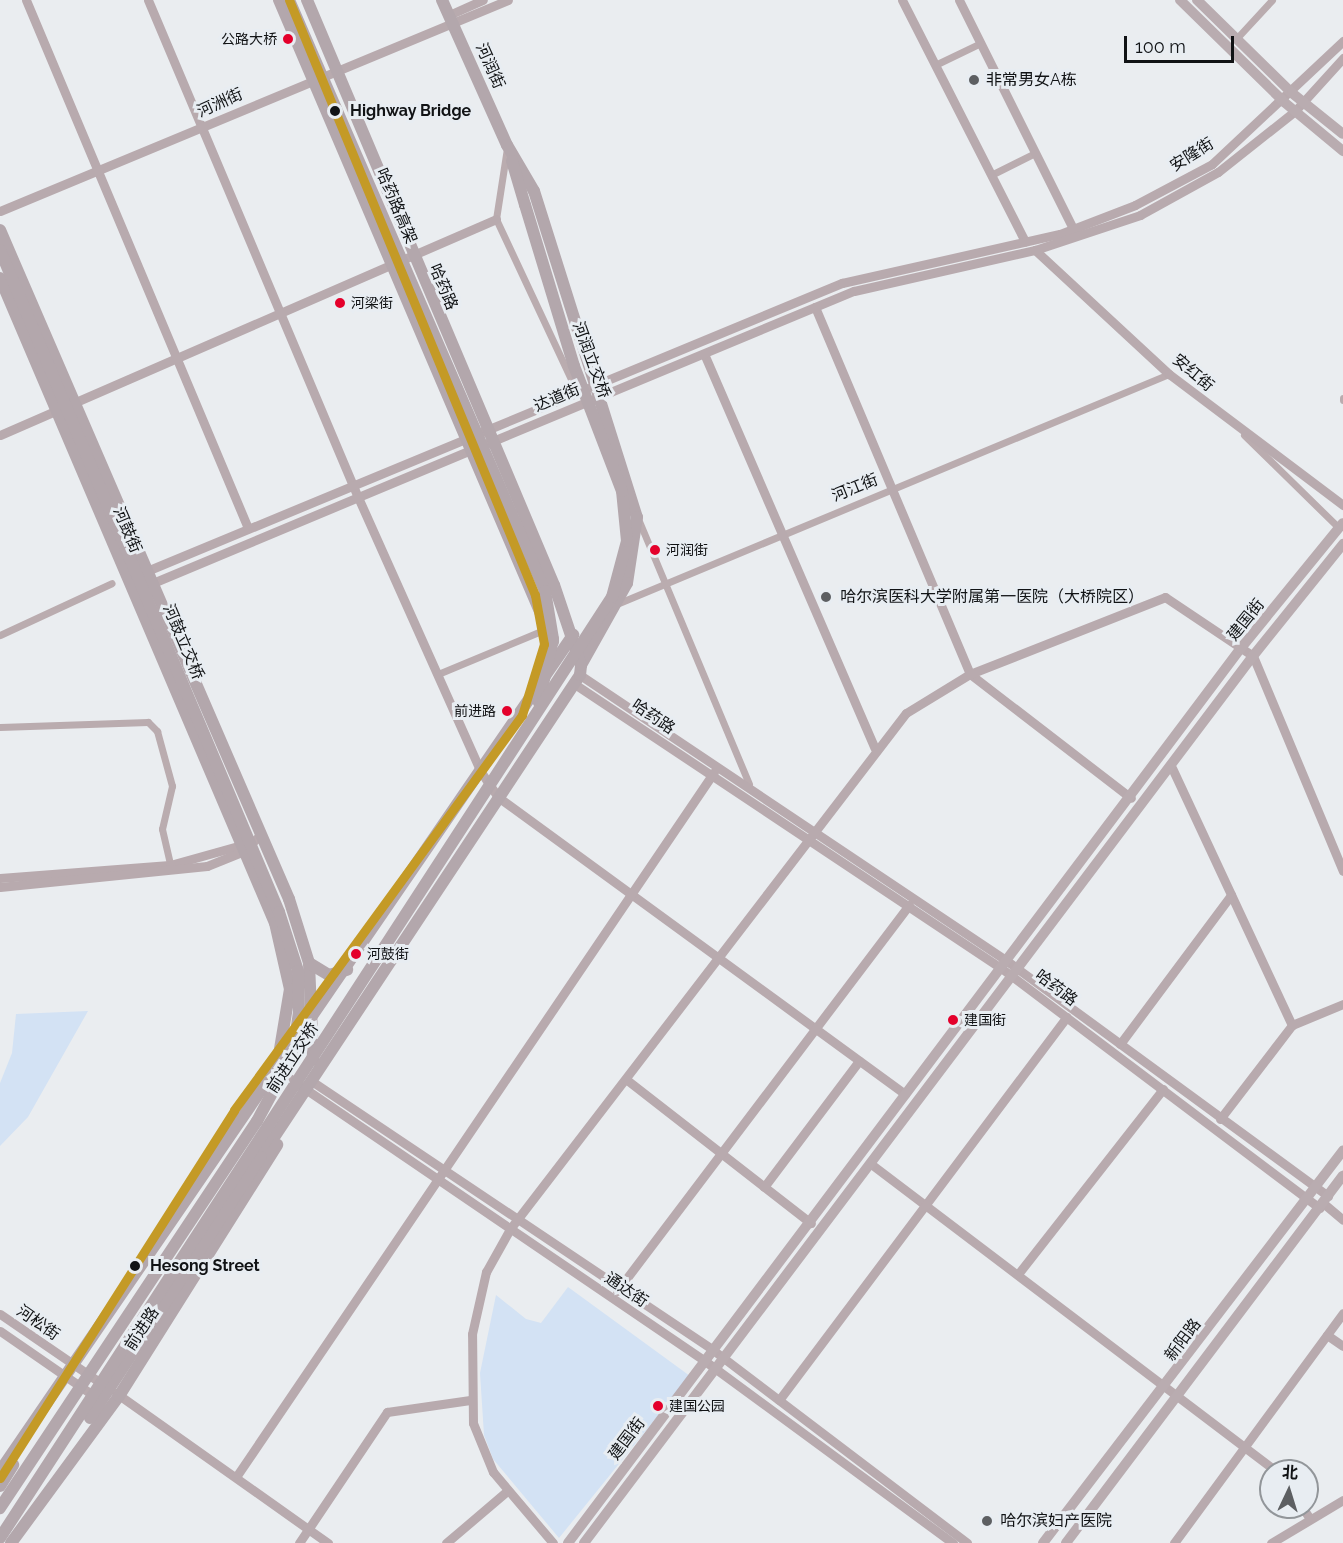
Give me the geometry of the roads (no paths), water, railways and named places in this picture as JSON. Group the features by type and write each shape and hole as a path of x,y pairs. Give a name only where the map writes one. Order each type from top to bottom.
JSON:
{"highway":[{"name":"哈药路","path":"279,0 546,630 559,655 578,674"},
{"name":"哈药路高架","path":"289,0 544,591 552,627 552,662 531,723"},
{"name":"哈药路","path":"307,0 573,635 578,674"},
{"name":"河润街","path":"442,0 507,145 534,190 595,391 637,517 631,572 619,603"},
{"name":"河润立交桥","path":"507,145 574,366 619,480 627,526"},
{"name":"河鼓街","path":"0,230 258,837 289,899 309,963 313,1018 310,1087"},
{"name":"河鼓立交桥","path":"0,250 279,912 298,971 293,1054"},
{"name":"河鼓街","path":"0,278 275,923 290,989 277,1069"},
{"name":"前进立交桥","path":"0,1538 66,1442 531,723 604,615 623,564 627,526"},
{"path":"578,674 619,603"},
{"name":"前进路","path":"0,1471 68,1377 347,970 573,635"},
{"name":"前进路","path":"11,1543 109,1406 119,1396 268,1163 287,1124 310,1087 578,674"},
{"path":"309,963 329,975 347,970"},
{"name":"前进立交桥","path":"0,1508 257,1121 293,1054"},
{"name":"前进路","path":"66,1442 123,1373 261,1157 287,1124"},
{"path":"0,1486 68,1377"}],"main road":[{"path":"1180,0 1284,102 1343,151"},
{"path":"1197,0 1292,93 1343,134"},
{"name":"建国街","path":"568,1543 1242,648 1341,526"},
{"name":"建国街","path":"584,1543 1172,768 1253,656 1343,544"},
{"name":"新阳路","path":"1043,1543 1166,1388 1343,1151"},
{"name":"新阳路","path":"1066,1543 1179,1398 1343,1176"}],"street":[{"path":"26,0 95,171 248,528"},
{"path":"148,0 200,128 357,495 481,772 498,797 628,896 905,1094"},
{"path":"451,20 483,0"},
{"path":"451,20 508,0"},
{"path":"902,0 1025,241 1035,250"},
{"path":"959,0 1073,229"},
{"path":"1236,39 1272,0"},
{"name":"河洲街","path":"0,211 451,20"},
{"name":"安隆街","path":"1025,241 1073,229 1135,205 1212,164 1284,102 1343,41"},
{"path":"935,65 981,43"},
{"name":"安隆街","path":"1035,250 1140,215 1218,172 1295,111 1343,58"},
{"path":"507,145 496,219 577,392"},
{"path":"991,175 1035,153"},
{"path":"0,435 174,357 496,219"},
{"name":"达道街","path":"147,578 357,495 468,444 842,283 1025,241"},
{"name":"达道街","path":"488,436 577,392 595,391 705,356 815,307 885,282 1035,250"},
{"name":"安红街","path":"1035,250 1169,374 1236,428 1273,448 1343,505"},
{"path":"815,307 970,674 1131,798"},
{"path":"705,356 875,748"},
{"name":"河江街","path":"619,603 1169,374"},
{"path":"1236,428 1341,526"},
{"path":"132,584 248,528 353,484 468,444"},
{"name":"河润街","path":"637,517 749,784"},
{"path":"0,635 112,583"},
{"path":"553,1543 506,1492 485,1458 470,1400 477,1300 510,1229 719,961 875,748 906,713 970,674 1165,597 1253,656 1343,871"},
{"path":"438,674 546,630"},
{"name":"哈药路","path":"578,674 718,768 749,784 1120,1044 1317,1188 1324,1202 1343,1220"},
{"name":"哈药路","path":"578,674 711,776 1004,964"},
{"path":"0,727 148,722 157,731 172,786 162,829 170,865"},
{"path":"238,1474 628,896 718,768"},
{"path":"1172,768 1292,1025"},
{"path":"0,887 173,872 243,848 258,837"},
{"path":"0,878 170,865 243,848"},
{"path":"1120,1044 1231,895"},
{"path":"611,1298 909,905"},
{"name":"哈药路","path":"1016,972 1067,1017 1308,1198 1324,1202"},
{"path":"1220,1119 1292,1025 1343,1004"},
{"path":"779,1400 1067,1017"},
{"path":"764,1187 859,1061"},
{"name":"通达街","path":"277,1069 310,1087 439,1174 510,1229 715,1368 953,1543"},
{"path":"627,1080 811,1223"},
{"path":"1018,1274 1163,1089"},
{"path":"871,1164 1260,1459"},
{"name":"通达街","path":"439,1174 518,1220 713,1350 968,1543"},
{"path":"1174,1543 1343,1313"},
{"name":"河松街","path":"0,1314 238,1474 328,1543"},
{"name":"河松街","path":"0,1331 109,1406"},
{"path":"1327,1335 1343,1346"},
{"path":"300,1543 387,1412 470,1400"},
{"path":"446,1543 506,1492"},
{"path":"1319,1514 1343,1500"},
{"path":"1271,1543 1310,1519"}],"place":[{"name":"公路大桥","path":"288,39"},
{"name":"非常男女A栋","path":"974,80"},
{"name":"Highway Bridge","path":"335,111"},
{"name":"河梁街","path":"340,303"},
{"name":"河润街","path":"655,550"},
{"name":"哈尔滨医科大学附属第一医院（大桥院区）","path":"826,597"},
{"name":"前进路","path":"507,711"},
{"name":"河鼓街","path":"356,954"},
{"name":"建国街","path":"953,1020"},
{"name":"Hesong Street","path":"135,1266"},
{"name":"建国公园","path":"658,1406"},
{"name":"哈尔滨妇产医院","path":"987,1521"}]}
